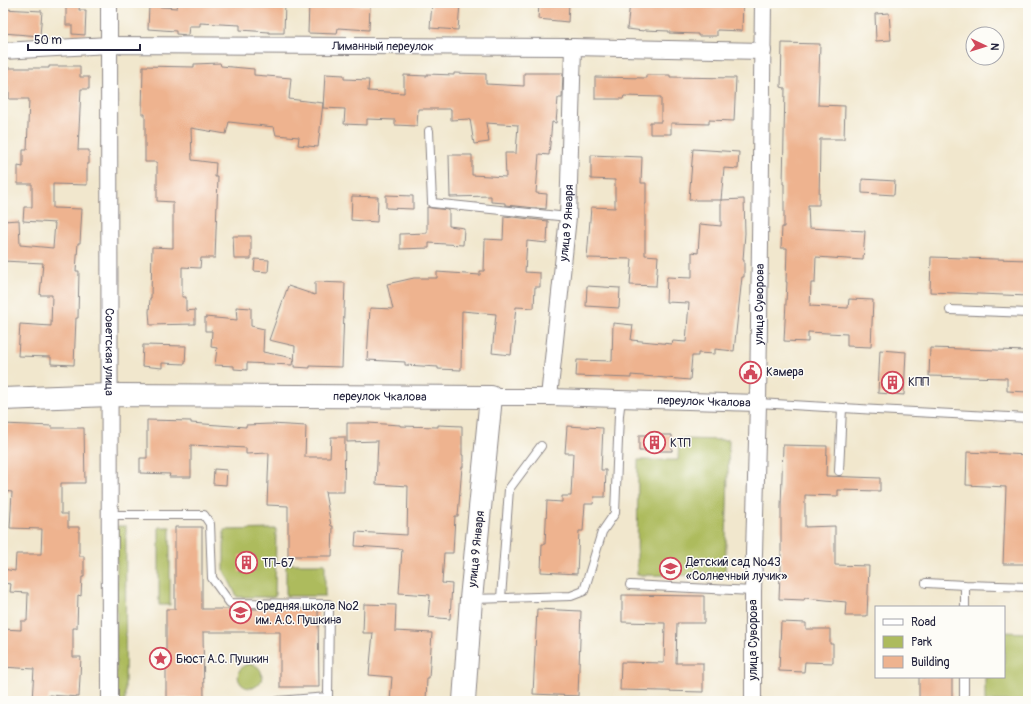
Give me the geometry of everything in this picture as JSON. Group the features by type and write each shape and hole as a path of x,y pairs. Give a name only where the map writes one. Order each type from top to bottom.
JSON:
{"street":[{"name":"Советская улица","path":"109,3 110,701"},
{"name":"улица Суворова","path":"753,701 753,591 758,403 763,3"},
{"name":"Лиманный переулок","path":"3,51 109,45 573,47 762,51"},
{"name":"улица 9 Января","path":"549,397 568,217 573,47"},
{"name":"переулок Чкалова","path":"3,399 110,395 549,397 758,403"},
{"name":"улица 9 Января","path":"464,701 471,599 491,397"}],"lane":[{"path":"429,131 432,203 568,217"},
{"path":"950,310 1028,313"},
{"path":"471,599 571,596 584,591 602,532 615,513 621,399"},
{"path":"758,403 1028,418"},
{"path":"839,471 842,408"},
{"path":"501,598 509,489 541,446"},
{"path":"110,515 204,515 210,524 212,578 230,603 329,604 328,697 278,701"},
{"path":"926,583 1028,587"},
{"path":"630,585 753,591"},
{"path":"965,585 965,606"},
{"path":"964,678 964,701"}],"green space":[{"path":"679,439 729,440 725,576 637,575 638,460 678,460"},
{"path":"117,526 126,526 125,701 116,700"},
{"path":"159,527 170,527 170,605 159,605"},
{"path":"276,529 275,597 237,597 224,570 224,530"},
{"path":"286,564 325,564 325,596 286,596"},
{"path":"1005,632 1028,633 1028,701 985,701 985,678 1005,678"},
{"path":"250,664 259,667 262,676 259,685 250,688 241,685 238,676 241,667"}],"building":[{"path":"66,3 80,3 79,10 86,10 85,35 72,34 72,25 66,25"},
{"path":"178,3 285,3 284,33 240,30 240,25 200,23 200,26 189,26 188,35 176,34 176,31 148,29 149,6 177,8"},
{"path":"309,3 370,6 369,30 338,28 337,34 308,33"},
{"path":"432,3 460,3 458,30 430,28"},
{"path":"539,3 569,3 568,22 538,19"},
{"path":"630,3 743,3 742,31 717,30 717,36 698,36 698,34 669,33 669,31 627,29"},
{"path":"3,9 42,11 40,36 3,33"},
{"path":"889,13 891,40 876,41 875,14"},
{"path":"782,43 820,44 818,105 845,106 844,139 820,139 819,205 808,205 809,228 865,231 863,260 816,257 815,283 811,283 810,306 848,308 849,299 873,300 871,347 847,346 847,334 808,332 808,342 784,341 787,248 781,248 782,227 784,227 783,184 785,88 781,87"},
{"path":"220,63 221,66 254,69 254,75 291,78 289,99 323,103 318,147 298,145 299,137 276,135 274,127 229,122 226,134 191,128 192,160 216,163 215,177 218,177 215,258 201,258 200,268 182,267 182,297 186,297 186,311 195,310 195,324 150,325 149,312 151,298 152,247 173,248 173,202 157,201 157,162 145,162 145,114 142,114 143,66 194,67 194,64"},
{"path":"49,66 80,66 80,77 89,77 89,89 81,89 78,150 89,150 87,185 53,184 53,208 82,209 80,243 78,243 76,271 79,271 78,318 76,318 74,365 51,364 51,357 18,356 20,324 51,326 52,295 40,295 43,263 3,261 3,221 19,220 20,245 53,248 55,223 23,221 24,207 32,207 32,184 18,184 18,166 23,167 23,150 27,150 29,99 9,99 9,86 4,86 4,68 49,68"},
{"path":"454,73 486,74 486,84 524,86 524,73 563,73 562,98 558,98 556,123 552,122 549,155 539,154 536,193 547,194 546,209 505,205 505,203 491,202 491,196 450,197 449,155 472,155 472,175 506,177 505,153 516,153 518,125 486,123 489,142 474,144 470,119 451,120 451,109 418,109 417,126 395,125 395,120 367,119 367,125 344,124 345,109 323,108 325,74 344,75 344,79 369,80 368,91 404,93 404,75 454,75"},
{"path":"646,75 736,78 734,121 709,120 709,124 671,123 671,134 650,134 650,122 661,122 661,97 624,96 623,99 595,99 595,77 646,78"},
{"path":"693,149 739,152 738,169 724,168 721,200 689,200"},
{"path":"591,155 642,157 641,183 646,183 645,255 658,256 656,286 630,285 632,259 587,258 591,207 615,208 615,180 591,179"},
{"path":"862,179 895,181 894,195 862,193"},
{"path":"386,195 413,196 413,209 386,208"},
{"path":"352,196 378,197 377,222 351,220"},
{"path":"744,199 744,277 742,277 734,351 715,349 715,354 698,353 698,356 692,356 690,380 631,375 631,378 576,376 577,360 612,361 613,323 633,325 631,340 672,344 673,341 686,342 689,303 666,302 667,277 692,278 692,252 698,253 700,224 721,226 721,200"},
{"path":"427,207 449,210 449,226 464,228 463,245 429,243 429,248 400,249 400,234 427,233"},
{"path":"504,216 548,221 547,243 527,241 525,272 540,273 540,287 535,287 534,308 516,307 511,355 492,353 496,314 462,311 461,370 405,365 405,362 367,360 370,308 393,309 387,284 414,278 437,278 437,272 480,275 480,271 484,271 485,239 503,240"},
{"path":"233,236 251,236 251,259 234,259"},
{"path":"931,257 1028,260 1028,296 930,292"},
{"path":"255,259 269,260 268,272 254,271"},
{"path":"315,282 345,283 342,367 294,367 295,346 269,340 288,286 315,295"},
{"path":"587,286 620,288 619,308 586,306"},
{"path":"236,307 251,308 251,326 264,329 263,352 293,358 292,365 247,363 247,370 234,369 234,366 215,365 217,348 211,347 212,331 205,331 205,317 237,320"},
{"path":"143,345 186,346 185,364 162,363 162,368 142,366"},
{"path":"930,348 1028,351 1028,392 1007,391 1007,378 929,376"},
{"name":"КПП","path":"880,350 906,352 904,395 878,393"},
{"path":"147,420 191,421 191,423 246,427 246,425 271,424 306,426 305,457 330,457 331,437 345,437 344,492 325,492 331,526 333,526 332,556 288,556 288,506 267,505 269,453 246,454 246,448 191,445 191,477 169,477 170,474 140,473 140,458 147,458"},
{"path":"347,423 438,427 438,425 462,426 463,467 458,516 455,516 453,553 444,553 442,583 452,584 450,619 428,617 430,595 399,593 402,549 355,546 356,532 407,535 408,486 376,484 378,441 347,442"},
{"path":"3,424 52,426 52,428 84,428 85,483 61,483 61,514 68,514 68,527 79,527 79,556 84,556 84,577 82,577 81,596 78,595 77,628 73,628 73,657 81,657 79,697 49,695 48,701 32,701 34,669 3,667 3,629 21,630 21,621 27,621 28,593 10,592 11,584 3,583 3,569 15,571 16,554 41,554 42,529 10,528 12,492 3,491"},
{"path":"567,426 603,428 601,470 606,470 605,497 594,497 593,504 585,504 583,531 579,531 577,574 541,572 542,544 545,544 547,501 562,502 562,496 571,496 573,453 565,453"},
{"name":"КТП","path":"639,435 672,435 672,451 639,451"},
{"path":"783,445 827,446 826,476 880,478 880,491 838,490 838,496 805,495 805,527 835,526 835,565 869,566 867,616 845,616 846,602 805,598 804,600 779,599 781,575"},
{"path":"967,452 1028,455 1028,564 1003,564 1006,487 966,485"},
{"path":"214,469 227,470 226,485 213,484"},
{"path":"175,527 202,527 202,609 318,609 319,687 280,687 280,632 203,632 204,698 166,698 166,609 175,609"},
{"name":"ТП-67","path":"239,555 255,555 255,572 239,572"},
{"path":"622,595 704,596 704,623 677,623 676,663 703,663 703,692 620,690 621,662 664,663 665,623 622,622"},
{"path":"364,604 396,605 395,631 432,633 426,701 390,701 392,677 369,675 373,633 363,633"},
{"path":"537,609 581,611 578,696 533,694"},
{"path":"781,622 806,623 806,629 830,629 830,644 833,644 833,663 805,662 804,672 779,671"},
{"path":"919,678 952,678 952,701 919,701"}],"place":[{"name":"Камера","path":"750,372"},
{"name":"КПП","path":"892,382"},
{"name":"КТП","path":"655,443"},
{"name":"ТП-67","path":"247,563"},
{"name":"Детский сад №43 «Солнечный лучик»","path":"670,569"},
{"name":"Средняя школа №2 им. А.С. Пушкина","path":"241,613"},
{"name":"Бюст А.С. Пушкин","path":"161,659"}]}
